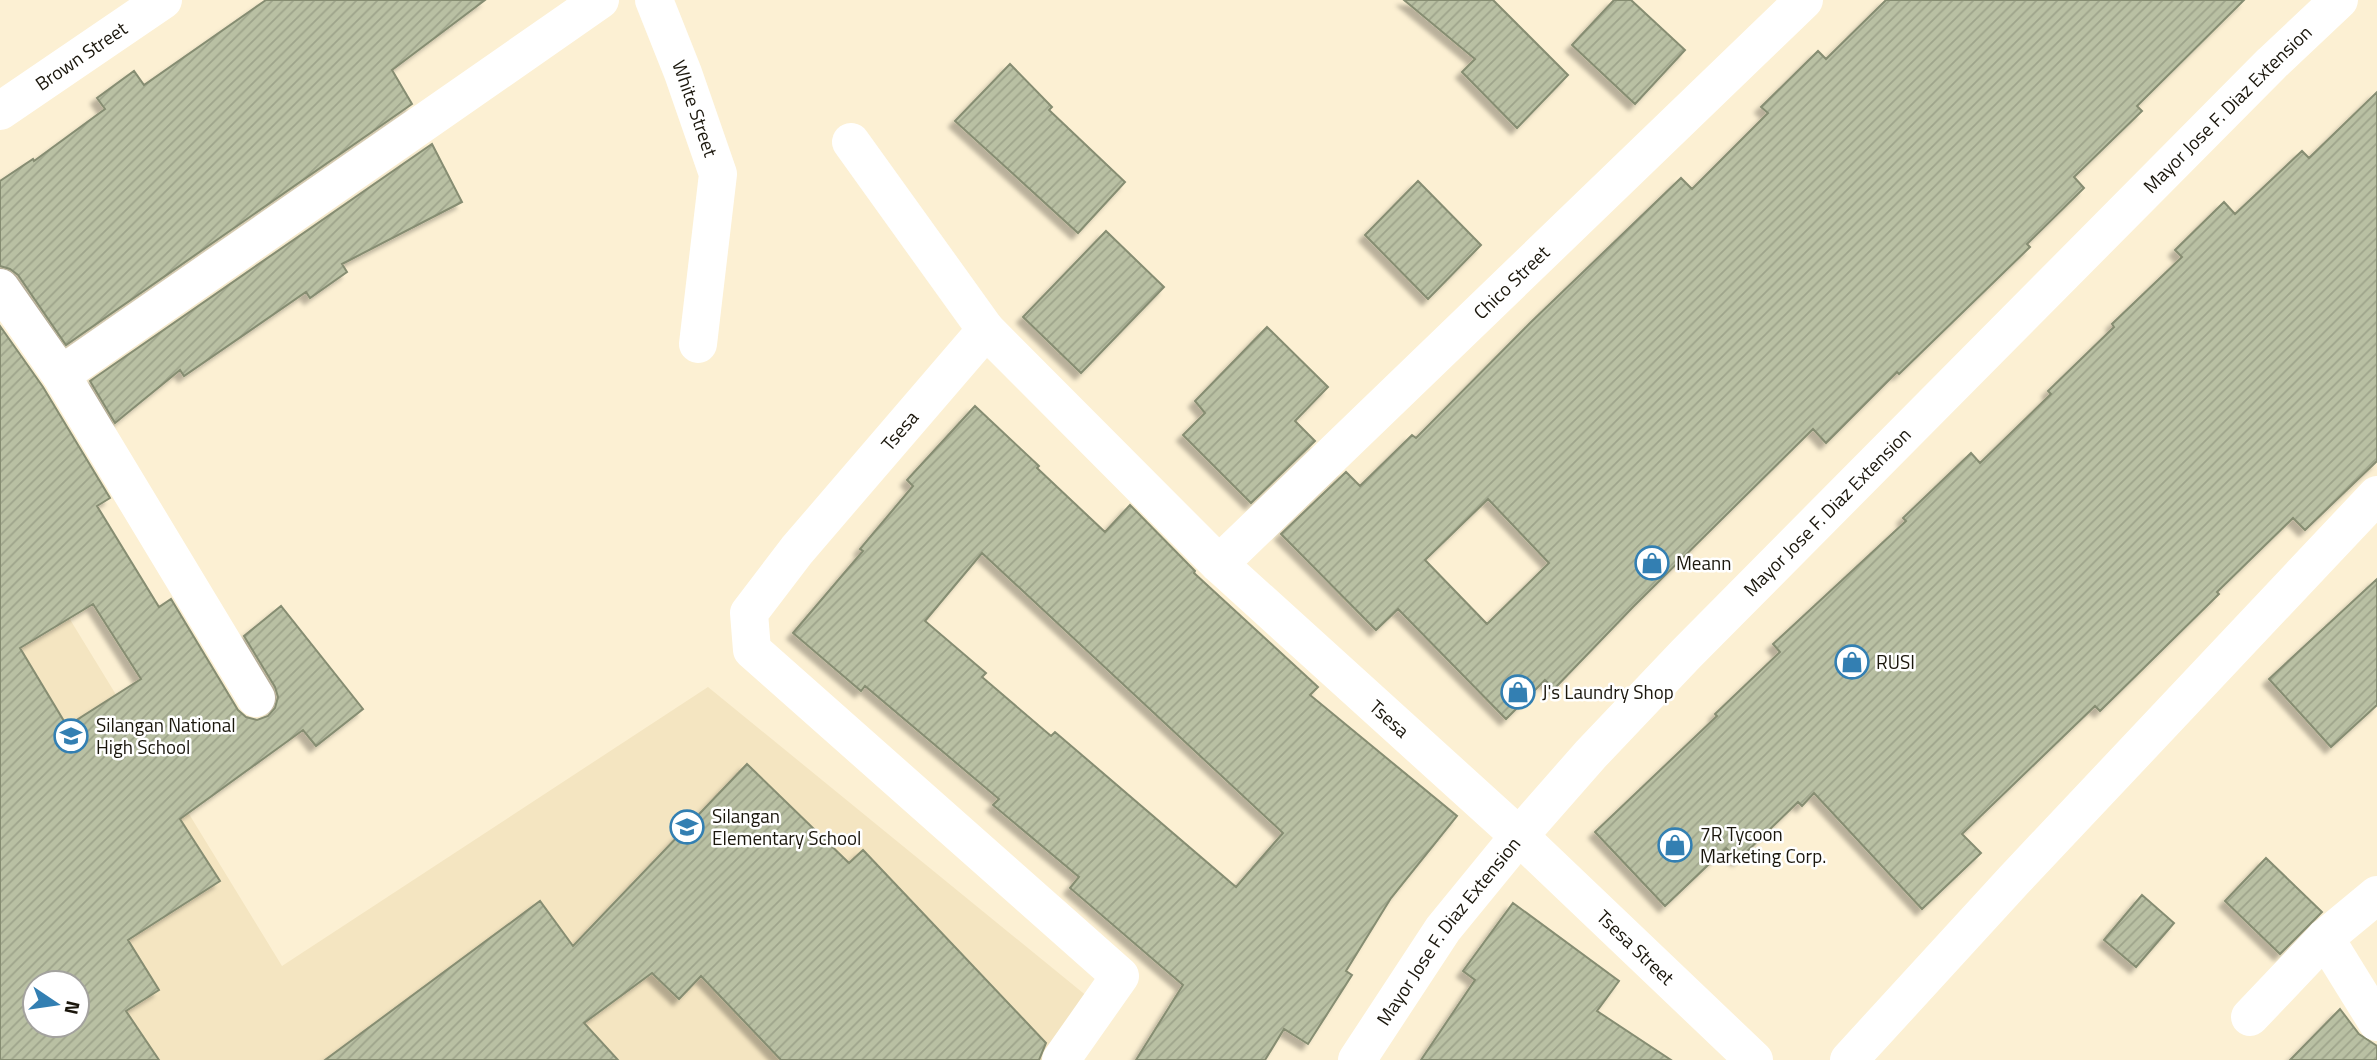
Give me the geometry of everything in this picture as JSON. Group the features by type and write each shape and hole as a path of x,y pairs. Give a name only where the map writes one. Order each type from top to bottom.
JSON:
{"street":[{"name":"Brown Street","path":"0,111 163,0"},
{"path":"61,375 600,0"},
{"name":"White Street","path":"654,0 718,174 698,344"},
{"name":"Chico Street","path":"1219,564 1804,0"},
{"name":"Mayor Jose F. Diaz Extension","path":"1357,1060 1443,929 1518,836 1591,754 1686,654 2272,63 2339,0"},
{"path":"851,142 986,330"},
{"path":"0,288 61,375 256,698"},
{"name":"Tsesa","path":"1061,1060 1120,976 752,650 749,613 797,550 986,330 1219,564 1518,836"},
{"path":"1849,1060 2014,880 2361,535 2377,495"},
{"name":"Tsesa Street","path":"1518,836 1754,1060"},
{"path":"2250,1017 2325,939 2377,895"},
{"path":"2325,939 2377,1022"}],"shaded area":[{"name":"Silangan Elementary School","path":"0,505 282,966 708,687 1088,997 1044,1060 0,1060"}],"building":[{"path":"266,0 485,0 392,70 412,104 66,345 18,275 0,266 0,181 33,159 34,161 105,109 97,98 134,71 144,85"},
{"path":"1404,0 1493,0 1568,75 1517,128 1462,72 1475,59"},
{"path":"1614,0 1631,0 1685,50 1635,104 1572,45"},
{"path":"1886,0 2244,0 2137,106 2142,111 2074,177 2084,188 2027,244 2030,247 1826,443 1813,429 1554,689 1545,680 1506,719 1398,609 1376,630 1281,534 1346,472 1360,486 1412,435 1416,438 1530,323 1681,178 1692,189 1768,113 1761,107 1818,51 1826,59","holes":["1488,499 1549,563 1487,624 1425,560"]},
{"path":"1010,64 1052,107 1049,110 1125,182 1078,233 955,121"},
{"path":"2377,92 2377,461 2305,530 2293,518 2100,711 2095,706 1962,834 1981,853 1922,909 1814,793 1802,806 1798,802 1738,860 1726,848 1665,906 1595,832 1780,652 1773,644 1906,521 1903,518 1971,453 1980,463 2051,394 2048,391 2114,327 2112,324 2182,257 2175,250 2224,202 2235,214 2302,151 2309,158"},
{"path":"432,144 462,202 342,264 347,272 310,298 306,292 184,376 180,370 115,423 90,381"},
{"path":"1418,181 1481,245 1428,299 1365,235"},
{"path":"1106,231 1164,287 1081,373 1023,317"},
{"path":"0,326 43,387 110,498 97,506 159,607 171,599 238,710 246,717 257,720 268,716 275,708 278,697 275,687 244,636 281,606 363,709 316,746 303,730 180,819 220,881 128,940 159,990 126,1011 159,1060 0,1060","holes":["93,604 141,679 67,726 20,648"]},
{"path":"1267,327 1328,387 1295,421 1315,441 1251,503 1183,435 1205,413 1195,401"},
{"path":"975,406 1105,532 1130,505 1194,573 1318,687 1310,695 1457,816 1391,898 1346,971 1352,975 1308,1044 1284,1029 1265,1060 1136,1060 1183,985 1070,888 1079,877 993,805 999,799 865,686 861,691 793,633 863,551 860,549 913,486 907,480","holes":["982,553 1283,833 1236,887 1055,732 1051,736 982,677 986,673 925,621"]},
{"path":"2377,579 2377,705 2331,747 2269,679"},
{"path":"747,764 849,863 863,850 1046,1043 1039,1060 781,1060 701,976 679,999 652,973 584,1023 618,1060 325,1060 540,901 573,946"},
{"path":"2266,858 2322,912 2280,954 2225,901"},
{"path":"2142,895 2174,923 2136,967 2104,940"},
{"path":"1513,903 1619,981 1597,1011 1671,1060 1421,1060 1475,980 1463,971"},
{"path":"2340,1009 2359,1034 2377,1046 2377,1060 2290,1060"}],"place":[{"name":"Meann","path":"1652,563"},
{"name":"RUSI","path":"1852,662"},
{"name":"J's Laundry Shop","path":"1518,692"},
{"name":"Silangan National High School","path":"71,736"},
{"name":"Silangan Elementary School","path":"687,827"},
{"name":"7R Tycoon Marketing Corp.","path":"1675,845"}]}
